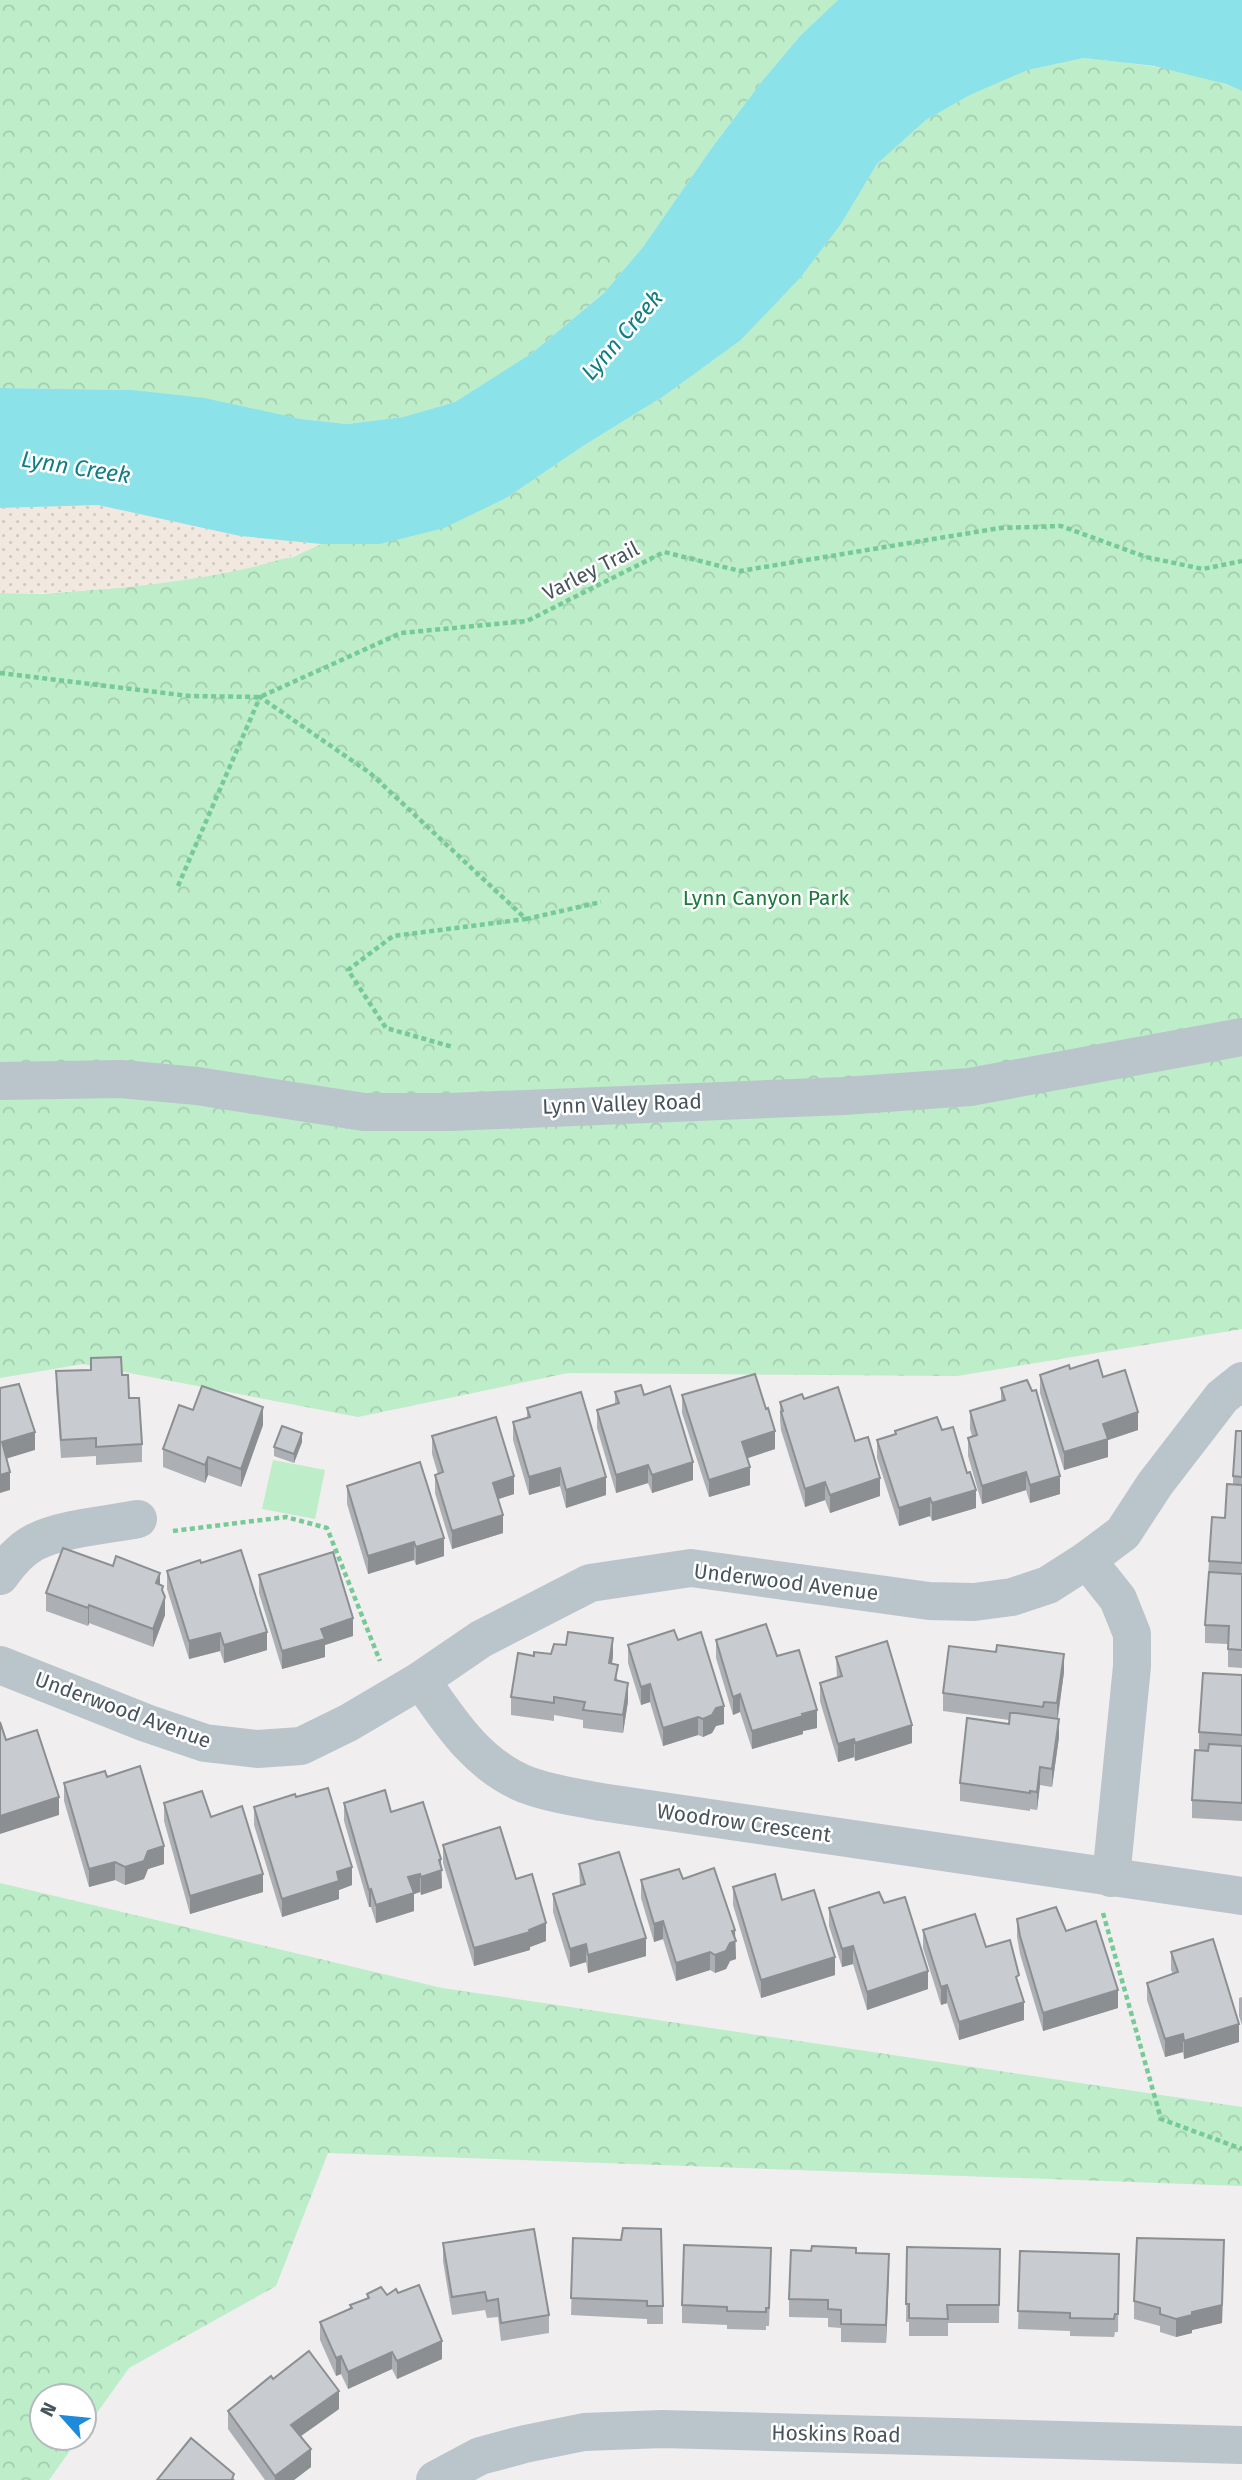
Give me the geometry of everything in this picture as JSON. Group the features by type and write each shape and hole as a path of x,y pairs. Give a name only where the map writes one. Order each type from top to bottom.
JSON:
{"street":[{"name":"Lynn Valley Road","path":"0,1081 121,1079 197,1086 364,1112 450,1112 844,1096 970,1087 1242,1037"},
{"name":"Underwood Avenue","path":"0,1665 146,1723 205,1743 257,1749 301,1746 348,1723 481,1639 590,1583 691,1568 929,1601 974,1602 1012,1597 1048,1585 1123,1533 1155,1484 1222,1397 1242,1381"},
{"path":"0,1576 9,1562 35,1542 64,1533 138,1519"},
{"path":"1087,1560 1118,1600 1132,1634 1132,1666 1104,1877"},
{"name":"Woodrow Crescent","path":"407,1688 448,1719 494,1767 526,1784 552,1792 601,1802 1242,1896"},
{"name":"Hoskins Road","path":"436,2479 480,2456 584,2432 662,2429 1242,2445"}],"path":[{"name":"Varley Trail","path":"0,673 189,696 260,697 401,633 527,621 664,552 740,571 1000,528 1061,526 1146,557 1203,569 1242,561"},
{"path":"178,886 260,697 370,773 526,919"},
{"path":"453,1047 386,1028 348,970 393,936 526,919 601,902"},
{"path":"138,1519 159,1532 286,1517 327,1528 407,1688"},
{"path":"1104,1877 1105,1925 1161,2119 1242,2149"}],"green space":[{"path":"0,0 838,0 801,35 763,80 643,247 604,293 532,353 455,402 403,417 347,424 301,419 132,390 0,388"},
{"name":"Lynn Canyon Park","path":"1084,58 1184,72 1242,91 1242,1329 957,1376 568,1373 358,1417 83,1364 0,1378 0,593 43,594 128,587 293,557 321,544 380,544 508,497 664,396 741,340 801,277 841,224 877,164 926,120 970,95 1028,70"},
{"path":"273,1460 325,1470 315,1519 262,1509"},
{"path":"0,1883 442,1988 1242,2107 1242,2186 328,2153 276,2286 129,2368 98,2411 98,2382 28,2382 28,2452 69,2452 49,2480 0,2480"}],"sand":[{"path":"98,505 240,536 321,544 260,565 198,578 97,590 0,593 0,508"}],"water":[{"name":"Lynn Creek","path":"838,0 1242,0 1242,91 1226,84 1154,66 1084,58 1028,70 970,95 926,120 877,164 841,224 801,277 741,340 664,396 508,497 444,528 380,544 321,544 240,536 98,505 0,508 0,388 132,390 204,398 301,419 347,424 403,417 455,402 532,353 604,293 643,247 763,80 801,35"}],"building":[{"path":"121,1357 122,1375 128,1375 129,1398 139,1398 142,1444 96,1447 96,1438 61,1440 56,1371 91,1370 91,1358"},
{"path":"1098,1360 1103,1377 1125,1370 1138,1412 1103,1424 1108,1439 1064,1452 1040,1375 1069,1365 1070,1369"},
{"path":"755,1374 775,1431 742,1442 750,1467 709,1480 682,1395"},
{"path":"1027,1380 1032,1391 1036,1390 1060,1476 1030,1485 1026,1472 982,1486 968,1438 977,1435 970,1411 1005,1400 1001,1388"},
{"path":"19,1384 35,1432 2,1442 10,1472 0,1475 0,1388"},
{"path":"641,1385 644,1395 670,1386 693,1462 652,1475 648,1465 616,1475 597,1410 619,1403 615,1392"},
{"path":"202,1386 263,1407 241,1469 208,1457 205,1465 163,1449 179,1405 193,1410"},
{"path":"838,1387 855,1441 868,1437 880,1478 830,1495 825,1482 805,1489 780,1402 802,1394 804,1399"},
{"path":"581,1392 606,1477 566,1490 560,1468 529,1477 513,1422 530,1417 527,1408"},
{"path":"496,1417 514,1476 493,1483 503,1515 452,1531 435,1475 443,1472 432,1436"},
{"path":"937,1417 942,1430 953,1427 967,1473 970,1472 976,1490 932,1503 930,1498 899,1508 877,1440"},
{"path":"282,1426 302,1433 294,1454 274,1447"},
{"path":"1236,1431 1242,1431 1242,1477 1233,1476"},
{"path":"420,1462 444,1538 416,1547 414,1542 368,1556 347,1486"},
{"path":"1227,1484 1242,1485 1242,1563 1209,1561 1212,1517 1225,1518"},
{"path":"63,1548 113,1566 116,1556 160,1573 156,1583 163,1586 165,1597 153,1629 89,1605 88,1608 46,1593"},
{"path":"241,1550 267,1632 224,1645 220,1633 189,1641 167,1571"},
{"path":"333,1552 353,1618 321,1629 325,1639 282,1651 259,1575"},
{"path":"1209,1572 1242,1574 1242,1650 1228,1649 1229,1626 1205,1625"},
{"path":"766,1624 777,1656 799,1650 817,1710 752,1731 740,1694 733,1697 716,1640"},
{"path":"674,1630 678,1640 701,1632 724,1706 716,1708 712,1715 703,1719 698,1717 663,1728 650,1684 641,1687 628,1645"},
{"path":"568,1632 613,1638 609,1663 618,1665 615,1680 628,1683 623,1715 583,1710 585,1702 554,1697 554,1703 511,1697 518,1653 534,1656 534,1652 551,1654 554,1644 566,1645"},
{"path":"887,1641 912,1725 855,1743 854,1739 838,1744 820,1683 842,1676 836,1657"},
{"path":"997,1645 1064,1654 1057,1703 1044,1702 1043,1707 943,1693 949,1646 996,1652"},
{"path":"1203,1673 1242,1675 1242,1735 1199,1732"},
{"path":"1010,1713 1059,1719 1052,1769 1040,1767 1037,1792 960,1783 967,1718 1009,1724"},
{"path":"0,1722 6,1740 37,1730 59,1797 0,1816"},
{"path":"1209,1744 1242,1746 1242,1803 1192,1800 1195,1750 1208,1751"},
{"path":"140,1766 164,1846 148,1851 144,1861 125,1867 115,1862 89,1869 64,1783 105,1771 107,1777"},
{"path":"328,1788 352,1867 337,1872 339,1881 282,1899 254,1807 295,1794 296,1797"},
{"path":"385,1790 391,1812 423,1802 442,1870 421,1877 420,1874 408,1877 414,1893 376,1905 371,1889 369,1890 344,1803"},
{"path":"202,1791 211,1817 242,1806 263,1874 190,1896 164,1803"},
{"path":"500,1827 516,1879 532,1874 546,1923 529,1930 530,1932 474,1948 443,1845"},
{"path":"619,1852 646,1938 588,1955 586,1944 570,1949 553,1894 585,1884 579,1864"},
{"path":"714,1868 735,1930 732,1931 736,1941 730,1943 726,1951 715,1955 710,1952 676,1963 663,1921 654,1924 641,1880 679,1869 683,1879"},
{"path":"775,1874 782,1900 814,1890 835,1957 761,1980 733,1887"},
{"path":"879,1892 884,1903 905,1897 928,1971 867,1992 853,1946 842,1949 829,1908"},
{"path":"1056,1907 1066,1931 1096,1921 1118,1990 1043,2013 1017,1919"},
{"path":"975,1914 986,1947 1010,1940 1019,1975 1016,1977 1024,2002 959,2022 947,1985 941,1987 923,1930"},
{"path":"1213,1939 1239,2024 1184,2041 1183,2034 1165,2039 1147,1983 1178,1972 1171,1952"},
{"path":"623,2228 661,2229 663,2306 647,2306 647,2301 571,2298 573,2238 621,2240"},
{"path":"534,2229 549,2315 501,2323 498,2299 487,2301 485,2292 452,2297 443,2243"},
{"path":"1137,2238 1224,2240 1222,2305 1176,2319 1160,2314 1160,2308 1134,2301"},
{"path":"684,2245 771,2248 769,2308 766,2308 766,2312 727,2311 727,2307 682,2305"},
{"path":"812,2246 856,2248 856,2253 889,2254 886,2325 841,2324 841,2310 828,2309 828,2300 789,2299 791,2250 811,2251"},
{"path":"907,2247 1000,2249 999,2305 947,2305 948,2319 909,2318 909,2304 906,2304"},
{"path":"1020,2251 1119,2254 1118,2314 1115,2314 1114,2319 1070,2318 1070,2313 1018,2311"},
{"path":"419,2285 442,2341 397,2361 392,2352 348,2372 341,2356 336,2358 320,2322 352,2308 350,2305 369,2298 367,2294 381,2287 387,2295 396,2289 398,2293"},
{"path":"309,2351 339,2391 291,2425 311,2449 275,2476 228,2411 271,2376 273,2379"},
{"path":"191,2438 234,2474 234,2480 157,2480"}]}
